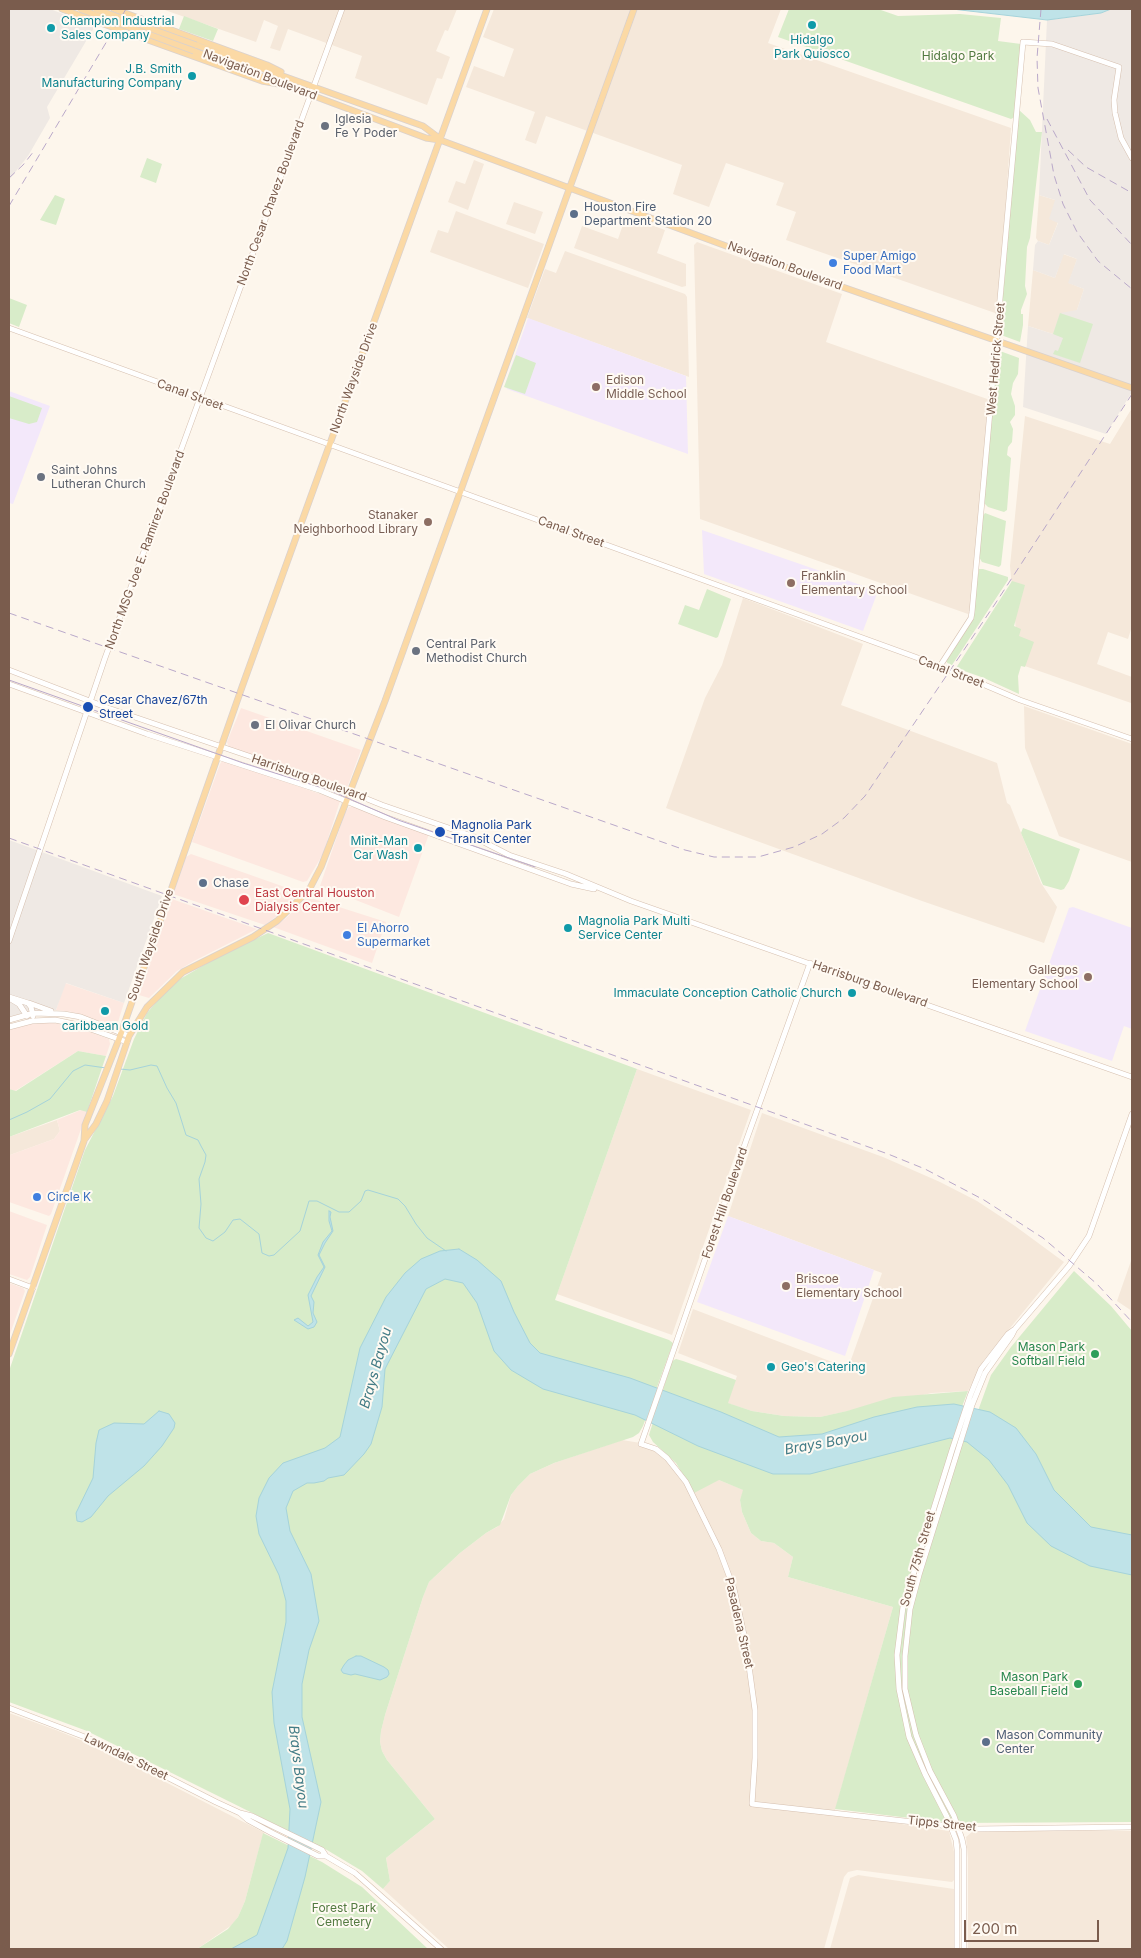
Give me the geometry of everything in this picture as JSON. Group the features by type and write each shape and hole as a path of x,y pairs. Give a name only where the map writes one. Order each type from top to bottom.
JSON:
{"main road":[{"path":"62,9 262,82 283,84"},
{"name":"Navigation Boulevard","path":"80,9 294,79 423,126 440,140"},
{"name":"Navigation Boulevard","path":"96,9 283,84 426,138 440,140 754,256 1132,388"},
{"path":"114,9 267,65 294,79"},
{"name":"North Wayside Drive","path":"220,748 487,9"},
{"name":"South Wayside Drive","path":"9,1354 84,1141 99,1116 115,1079 128,1039 147,1007 183,972 253,937 277,921 309,890 321,867 351,792 571,188 634,9"},
{"name":"South Wayside Drive","path":"84,1141 85,1125 119,1039 220,748"}],"street":[{"name":"North Cesar Chavez Boulevard","path":"200,398 342,9"},
{"name":"West Hedrick Street","path":"940,666 972,618 1023,42 1052,44 1119,67 1114,100 1115,113 1121,138 1132,158"},
{"name":"Canal Street","path":"9,328 940,666 1020,700 1132,739"},
{"name":"North MSG Joe E. Ramirez Boulevard","path":"9,941 90,701 200,398"},
{"name":"Harrisburg Boulevard","path":"9,670 220,748 351,792 382,805 472,836 509,855 566,874 607,892 1132,1077"},
{"name":"Harrisburg Boulevard","path":"9,684 147,734 346,801 391,820 571,884 607,892"},
{"name":"Forest Hill Boulevard","path":"641,1444 810,963"},
{"path":"9,997 54,1012 81,1017 121,1033 128,1039"},
{"path":"9,997 19,1004 32,1021"},
{"path":"28,1003 34,1013 32,1021"},
{"path":"9,1020 34,1013 54,1012"},
{"path":"9,1027 32,1021 61,1020 119,1039 128,1039"},
{"name":"South 75th Street","path":"957,1949 957,1850 950,1826 909,1737 899,1690 897,1655 903,1607 972,1397 985,1373 1015,1329 1069,1266 1089,1236 1132,1114"},
{"path":"9,1279 33,1288"},
{"name":"Pasadena Street","path":"641,1444 656,1449 667,1458 686,1482 714,1537 734,1589 746,1644 755,1710 755,1758 752,1804"},
{"name":"South 75th Street","path":"955,1451 910,1609 904,1672 905,1689 916,1735 930,1771 954,1816 964,1849 964,1949"},
{"name":"Lawndale Street","path":"9,1708 98,1742 240,1813 252,1816 322,1850 326,1856 355,1873 441,1949"},
{"path":"909,1737 916,1735"},
{"name":"Tipps Street","path":"752,1804 958,1827 1132,1827"},
{"name":"Lawndale Street","path":"240,1813 248,1820 272,1833 318,1856 326,1856"}],"shaded area":[{"path":"9,9 50,9 95,26 47,107 50,118 28,156 9,180"},
{"path":"162,9 457,9 448,31 445,30 436,51 450,57 442,79 437,78 427,105 355,78 362,56 288,29 280,51 270,48 278,26 264,20 256,42"},
{"path":"494,9 781,9 768,43 1011,128 998,314 786,240 796,212 776,205 784,183 726,163 709,207 673,194 682,165 546,116 536,144 525,140 535,112 466,87 474,66 504,77 514,49 483,37"},
{"path":"1111,9 1132,9 1132,392 1106,434 1023,407 1028,326 1053,334 1060,313 1077,310 1084,289 1068,283 1077,259 1064,254 1055,278 1033,270 1035,245 1038,241 1049,245 1058,223 1049,219 1055,200 1039,195 1047,20 1101,13"},
{"path":"474,160 484,164 468,210 448,202 456,181 465,184"},
{"path":"1039,195 1055,200 1058,222 1049,245 1038,241 1036,238"},
{"path":"514,202 543,212 535,234 506,224"},
{"path":"456,211 544,244 528,288 430,252 438,230 448,233"},
{"path":"626,216 665,230 657,253 686,264 686,286 682,287 574,248 582,226 618,239"},
{"path":"697,242 842,294 826,342 990,400 971,611 968,614 700,519 694,245"},
{"path":"565,251 685,294 687,297 689,377 527,318 545,269 556,273"},
{"path":"1063,254 1077,259 1069,283 1084,289 1077,310 1053,334 1028,326 1033,270 1055,278"},
{"name":"Edison Middle School","path":"528,318 686,376 688,454 507,389 505,384"},
{"path":"9,391 50,406 13,504 9,503"},
{"path":"1132,408 1132,626 1128,639 1108,632 1097,664 1132,677 1131,703 1019,664 1010,566 1025,416 1110,444"},
{"name":"Franklin Elementary School","path":"702,530 878,591 863,631 704,574"},
{"path":"743,598 863,644 841,705 997,763 1007,803 1010,805 1041,883 1057,907 1044,943 666,808 705,698 722,665"},
{"path":"1024,706 1132,744 1132,862 1059,836 1025,748"},
{"path":"241,708 361,750 347,788 229,748 227,742"},
{"path":"223,760 340,801 323,854 307,881 303,882 192,842"},
{"path":"349,807 354,807 429,834 399,917 320,886 345,813"},
{"path":"9,840 162,896 124,1003 66,983 56,1010 31,1011 9,1017"},
{"path":"191,854 299,893 278,915 265,925 173,894 186,857"},
{"path":"172,899 257,929 177,971 149,998 139,995"},
{"path":"306,899 314,899 386,922 372,963 273,927 285,919"},
{"name":"Gallegos Elementary School","path":"1073,907 1132,928 1132,1029 1124,1026 1112,1061 1025,1031 1069,908"},
{"path":"65,983 124,1003 117,1025 112,1026 72,1012 56,1010"},
{"path":"45,1022 71,1025 109,1039 110,1044 106,1056 78,1051 15,1091 9,1089 9,1030"},
{"path":"637,1069 751,1110 672,1335 557,1294"},
{"path":"81,1110 87,1112 51,1214 49,1216 9,1202 10,1155 54,1139 60,1131 57,1120"},
{"path":"762,1113 883,1157 940,1182 977,1201 1064,1262 984,1360 968,1391 932,1393 820,1417 784,1416 752,1411 727,1403 737,1376 678,1353 693,1309 848,1368 882,1273 728,1216"},
{"path":"57,1120 60,1131 54,1139 10,1155 9,1160 9,1137"},
{"path":"9,1211 47,1225 30,1277 27,1280 9,1274"},
{"name":"Briscoe Elementary School","path":"728,1216 874,1270 845,1356 697,1302"},
{"path":"1132,1258 1132,1311 1117,1301"},
{"path":"9,1283 23,1288 25,1291 9,1337"},
{"path":"622,1440 653,1445 669,1455 683,1474 719,1480 744,1490 740,1500 742,1512 751,1533 761,1541 774,1543 793,1557 788,1577 893,1607 834,1814 949,1831 955,1856 956,1878 952,1882 857,1870 848,1872 844,1877 824,1949 449,1949 383,1889 390,1881 386,1858 435,1819 387,1760 380,1742 385,1715 429,1582 460,1553 497,1527 504,1519 511,1495 530,1474 554,1463"},
{"path":"9,1713 93,1745 265,1833 263,1834 245,1901 232,1925 197,1949 9,1949"},
{"path":"1132,1831 1132,1949 968,1949 968,1858 966,1837 972,1832"},
{"path":"858,1875 954,1889 956,1949 830,1949 850,1878"}],"green space":[{"name":"Hidalgo Park","path":"789,9 878,9 898,16 960,14 1001,18 998,41 1021,44 1015,117 1011,119 778,37"},
{"path":"184,16 218,29 213,41 179,29"},
{"path":"1019,110 1030,120 1036,132 1042,132 1030,238 1027,247 1025,286 1027,294 1021,310 1023,325 1020,342 1001,335 1000,330"},
{"path":"147,158 162,164 156,183 140,177"},
{"path":"55,195 65,199 56,225 40,220"},
{"path":"9,298 27,305 19,327 9,323"},
{"path":"1060,313 1093,324 1080,363 1053,354 1055,350 1058,351 1063,338 1053,334"},
{"path":"1000,351 1019,358 1018,374 1013,383 1011,394 1015,406 1015,415 1010,422 1013,429 1012,442 1008,447 1007,455 1011,458 1007,510 1004,512 988,507 984,503 997,354"},
{"path":"516,355 536,363 525,394 504,387"},
{"path":"9,396 42,408 37,422 29,424 9,418"},
{"path":"985,513 1006,521 1001,565 999,567 982,562 979,557 983,516"},
{"path":"979,569 1008,577 1008,580 952,665 949,665 946,661 970,624"},
{"path":"1012,581 1025,585 1014,626 1021,629 1019,636 1034,642 1025,667 1021,666 1018,676 1019,694 956,668"},
{"path":"707,589 731,599 718,637 716,638 678,624 685,605 699,610"},
{"path":"1023,828 1080,849 1069,881 1064,889 1061,890 1043,885 1021,833"},
{"path":"268,933 637,1069 555,1300 673,1343 639,1433 633,1437 554,1463 530,1474 511,1495 500,1525 460,1553 429,1582 385,1715 380,1742 387,1760 435,1819 386,1858 390,1881 383,1889 362,1871 327,1850 87,1731 9,1702 9,1371 85,1150 113,1096 134,1039 147,1013 164,993 180,979 218,957"},
{"path":"78,1051 106,1056 87,1112 80,1110 9,1137 9,1089 16,1091"},
{"path":"1074,1271 1111,1306 1132,1331 1132,1822 951,1823 835,1809 893,1607 788,1577 793,1557 774,1543 761,1541 751,1533 742,1512 740,1500 743,1490 719,1480 694,1493 676,1463 653,1442 649,1435 672,1361 676,1359 683,1361 736,1380 728,1403 752,1411 784,1416 820,1417 893,1397 968,1391 950,1438 967,1441 991,1375 1011,1347"},
{"name":"Forest Park Cemetery","path":"263,1833 322,1862 362,1887 428,1949 197,1949 228,1929 238,1917 245,1901"}],"water":[{"path":"952,9 1111,9 1101,13 1047,20"},
{"path":"329,1211 331,1212 330,1217 333,1231 319,1255 325,1267 311,1296 314,1302 313,1313 317,1322 314,1327 308,1329 294,1320 298,1318 308,1326 313,1322 308,1295 324,1267 318,1255 323,1242 332,1231"},
{"name":"Brays Bayou","path":"459,1249 477,1260 501,1281 530,1343 540,1353 630,1378 721,1412 779,1437 822,1434 874,1417 917,1407 954,1404 990,1412 1016,1428 1036,1454 1054,1490 1091,1527 1132,1535 1132,1575 1090,1566 1051,1546 1027,1523 1008,1485 989,1460 967,1442 950,1438 810,1474 773,1474 698,1446 635,1415 543,1389 511,1370 494,1351 477,1303 463,1283 445,1279 426,1289 385,1369 382,1407 371,1444 344,1475 328,1478 324,1481 307,1483 293,1491 286,1508 290,1531 311,1574 319,1621 309,1650 302,1684 302,1717 321,1802 305,1877 287,1941 282,1949 231,1949 257,1935 288,1848 290,1809 274,1723 272,1692 286,1622 286,1601 279,1575 259,1534 256,1516 259,1498 269,1478 283,1463 325,1448 340,1437 360,1348 386,1297 405,1273 421,1259 440,1251"},
{"path":"159,1411 169,1414 175,1423 174,1428 162,1446 144,1466 108,1496 91,1517 82,1522 77,1521 76,1513 93,1478 99,1430 114,1423 144,1424"},
{"path":"361,1656 384,1667 388,1670 389,1674 380,1680 343,1673 341,1670 344,1665 348,1660"}],"waterway":[{"path":"9,1120 50,1099 73,1071 85,1065 106,1068"},
{"path":"120,1069 130,1070 151,1065 157,1066 176,1103 186,1135 198,1140 206,1155 199,1179 201,1204 199,1228 206,1238 213,1241 225,1232 233,1220 240,1219 259,1234 262,1253 269,1256 274,1255 300,1231 309,1201 317,1201 339,1212 349,1212 361,1201 365,1191 368,1190 398,1199 427,1238 446,1251"}],"tram line":[{"path":"9,680 243,763 329,790 398,820 535,867"}],"railway":[{"path":"9,206 126,9"},
{"path":"1041,9 1037,58 1038,88 1054,175 1063,204 1077,232 1098,261 1132,289"},
{"path":"1047,119 1090,200 1132,245"},
{"path":"1068,150 1086,167 1132,193"},
{"path":"9,178 34,151"},
{"path":"9,613 685,850 714,857 758,857 794,847 822,834 844,818 865,796 995,604 1132,394"},
{"path":"9,838 888,1154 925,1169 984,1200 1043,1238 1097,1284 1132,1322"}],"place":[{"name":"Hidalgo Park Quiosco","path":"812,25"},
{"name":"Champion Industrial Sales Company","path":"51,28"},
{"name":"J.B. Smith Manufacturing Company","path":"192,76"},
{"name":"Iglesia Fe Y Poder","path":"325,126"},
{"name":"Houston Fire Department Station 20","path":"574,214"},
{"name":"Super Amigo Food Mart","path":"833,263"},
{"name":"Edison Middle School","path":"596,387"},
{"name":"Saint Johns Lutheran Church","path":"41,477"},
{"name":"Stanaker Neighborhood Library","path":"428,522"},
{"name":"Franklin Elementary School","path":"791,583"},
{"name":"Central Park Methodist Church","path":"416,651"},
{"name":"Cesar Chavez/67th Street","path":"88,707"},
{"name":"El Olivar Church","path":"255,725"},
{"name":"Magnolia Park Transit Center","path":"440,832"},
{"name":"Minit-Man Car Wash","path":"418,848"},
{"name":"Chase","path":"203,883"},
{"name":"East Central Houston Dialysis Center","path":"244,900"},
{"name":"Magnolia Park Multi Service Center","path":"568,928"},
{"name":"El Ahorro Supermarket","path":"347,935"},
{"name":"Gallegos Elementary School","path":"1088,977"},
{"name":"Immaculate Conception Catholic Church","path":"852,993"},
{"name":"caribbean Gold","path":"105,1011"},
{"name":"Circle K","path":"37,1197"},
{"name":"Briscoe Elementary School","path":"786,1286"},
{"name":"Mason Park Softball Field","path":"1095,1354"},
{"name":"Geo's Catering","path":"771,1367"},
{"name":"Mason Park Baseball Field","path":"1078,1684"},
{"name":"Mason Community Center","path":"986,1742"}]}
